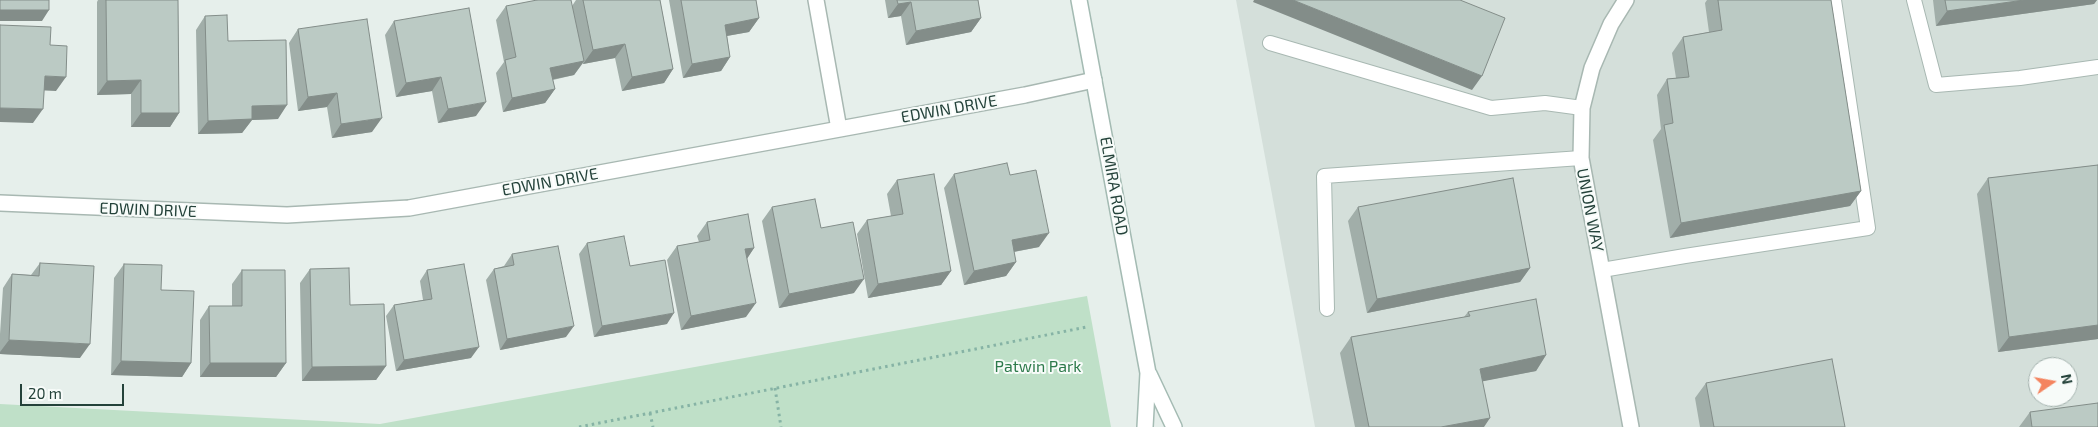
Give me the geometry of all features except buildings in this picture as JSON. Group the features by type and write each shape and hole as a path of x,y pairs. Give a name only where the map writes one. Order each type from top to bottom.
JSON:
{"street":[{"path":"816,0 839,129"},
{"name":"ELMIRA ROAD","path":"1079,0 1148,373 1145,427"},
{"name":"UNION WAY","path":"1626,0 1611,24 1592,68 1582,108 1580,158 1631,427"},
{"name":"EDWIN DRIVE","path":"0,203 287,215 409,208 1094,80"},
{"name":"ELMIRA ROAD","path":"1148,373 1174,427"}],"lane":[{"path":"1602,270 1868,228 1834,0"},
{"path":"1914,0 1936,84 2020,78 2098,67"},
{"path":"1270,43 1492,108 1545,103 1582,108"},
{"path":"1327,308 1324,176 1580,158"}],"path":[{"path":"580,427 1087,327"},
{"path":"775,388 781,427"},
{"path":"650,413 653,427"}],"shaded area":[{"path":"1236,0 2098,0 2098,427 1315,427"}],"green space":[{"name":"Patwin Park","path":"1087,296 1111,427 0,427 0,404 380,424"}]}
